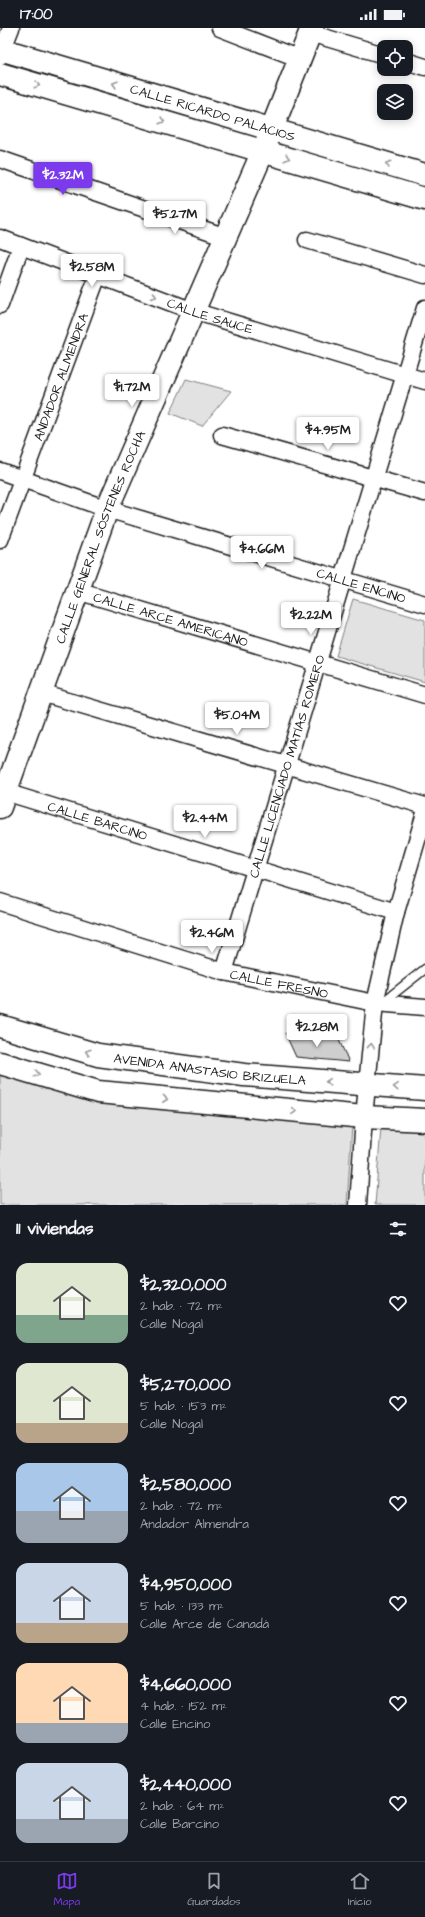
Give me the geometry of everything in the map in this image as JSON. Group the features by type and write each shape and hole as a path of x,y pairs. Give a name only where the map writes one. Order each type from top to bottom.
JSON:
{"street":[{"path":"1,52 11,28"},
{"path":"220,28 300,59"},
{"path":"311,30 377,53"},
{"name":"CALLE GENERAL SÓSTENES ROCHA","path":"3,799 107,509 272,130 311,30"},
{"name":"CALLE RICARDO PALACIOS","path":"1,52 425,175"},
{"path":"413,63 425,67"},
{"name":"CALLE RICARDO PALACIOS","path":"0,74 425,199"},
{"path":"0,159 226,237"},
{"name":"CALLE SAUCE","path":"0,238 193,311 425,381"},
{"path":"307,240 425,275"},
{"path":"0,305 21,246"},
{"name":"ANDADOR ALMENDRA","path":"0,540 98,275"},
{"name":"CALLE LICENCIADO MATÍAS ROMERO","path":"224,972 425,308"},
{"path":"222,435 425,493"},
{"name":"CALLE ENCINO","path":"0,471 107,509 425,604"},
{"name":"CALLE ARCE AMERICANO","path":"77,590 425,695"},
{"path":"41,693 425,806"},
{"name":"CALLE BARCINO","path":"3,799 255,869 396,912"},
{"path":"358,1205 367,1085 378,1003 396,912 425,813"},
{"name":"CALLE FRESNO","path":"0,902 224,972 378,1003 425,1007"},
{"name":"AVENIDA ANASTASIO BRIZUELA","path":"0,1026 98,1055 244,1075 425,1089"},
{"path":"0,1063 98,1092 364,1117 425,1120"}],"lane":[{"path":"378,1003 425,969"}],"shaded area":[{"path":"186,379 231,391 202,426 170,413"},
{"path":"353,599 425,620 425,682 336,656"},
{"path":"0,1074 352,1125 347,1205 0,1205"},
{"path":"381,1127 425,1129 425,1205 375,1205"}],"building":[{"path":"285,1033 338,1038 349,1062 296,1057"}]}
